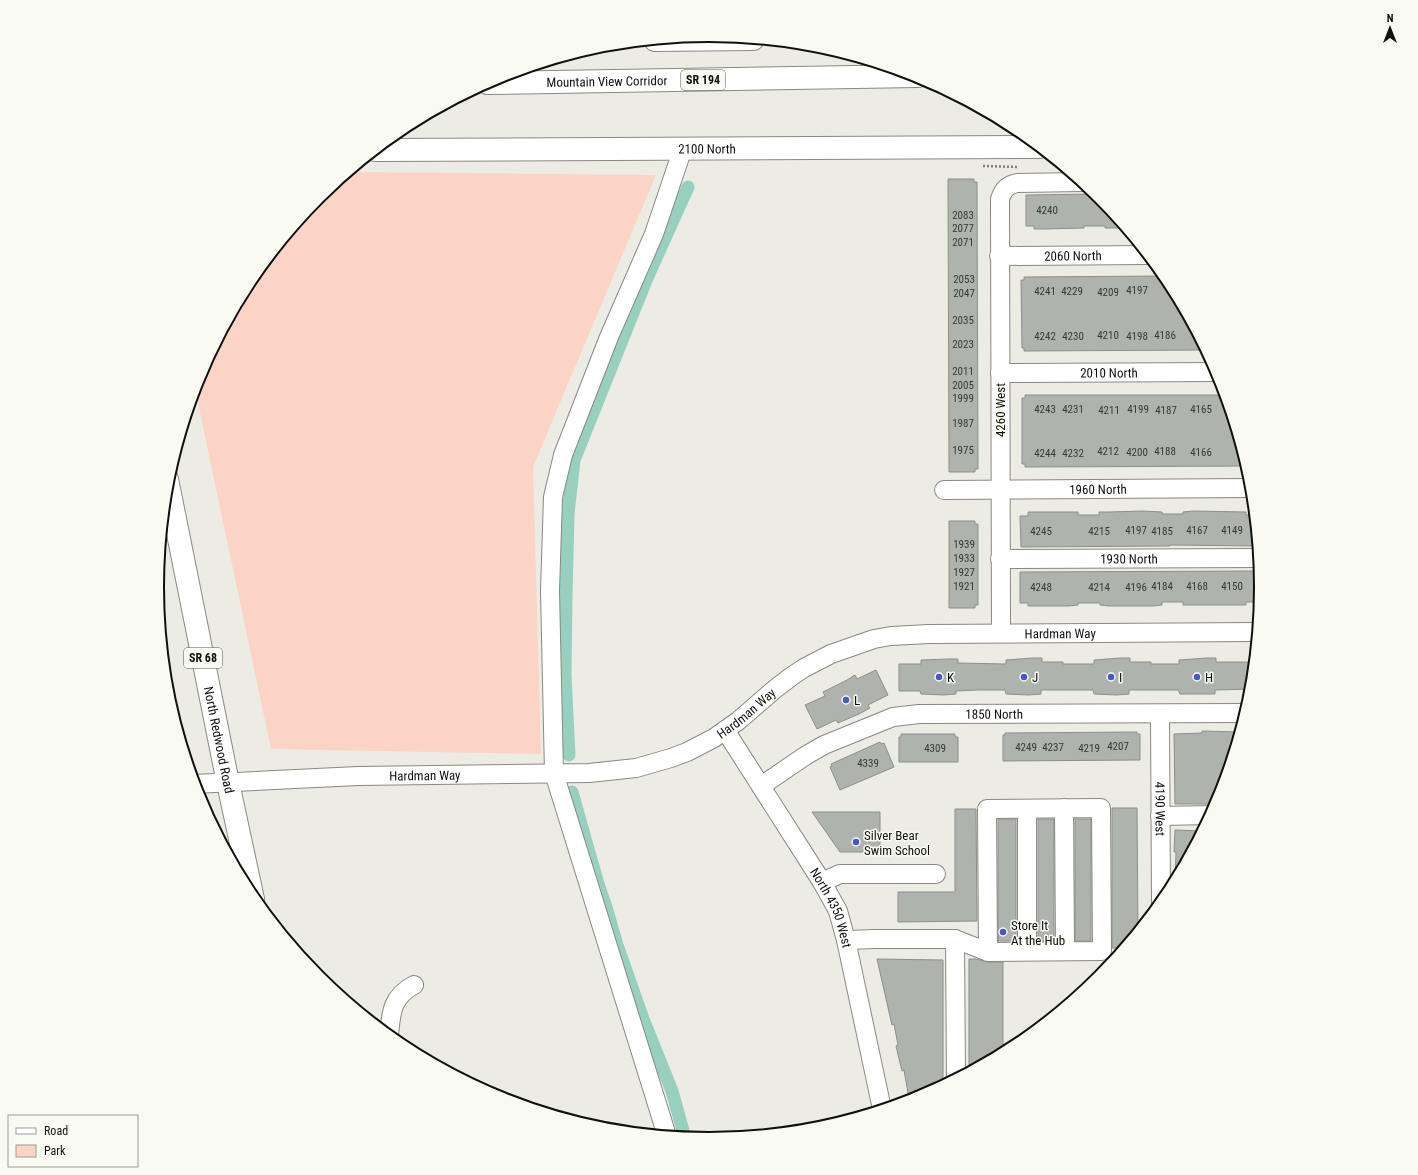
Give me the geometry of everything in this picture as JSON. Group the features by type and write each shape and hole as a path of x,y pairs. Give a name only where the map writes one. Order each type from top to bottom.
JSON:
{"main road":[{"name":"Mountain View Corridor","path":"503,83 898,76"},
{"name":"2100 North","path":"384,150 1030,147"},
{"name":"North Redwood Road","path":"171,499 249,881"}],"street":[{"path":"665,1131 554,774 550,591 553,497 563,455 609,337 654,234 683,148"},
{"name":"4260 West","path":"1001,633 1000,199 1005,188 1010,184 1074,182"},
{"name":"2060 North","path":"1000,256 1142,255"},
{"name":"2010 North","path":"1000,373 1210,372"},
{"name":"1960 North","path":"944,490 1245,488"},
{"name":"1930 North","path":"1000,559 1253,558"},
{"name":"Hardman Way","path":"200,784 282,779 554,774 622,771 652,764 687,752 714,738 746,714 775,688 804,668 831,654 874,639 907,634 1252,632"},
{"name":"1850 North","path":"761,786 824,745 885,720 902,715 1240,713"},
{"name":"4190 West","path":"1160,714 1161,894"},
{"name":"North 4350 West","path":"725,730 822,882 838,911 846,940 881,1105"},
{"path":"1027,808 1027,952"},
{"path":"1064,808 1065,952"},
{"path":"846,940 875,938 956,939 988,952 1102,951 1101,808 987,809 988,952"},
{"path":"1160,816 1204,815"},
{"path":"822,882 840,874 936,874"},
{"path":"956,939 956,1074"},
{"path":"390,1029 391,1013 394,1004 399,996 414,985"}],"path":[{"path":"980,166 1025,167"}],"green space":[{"path":"355,172 656,175 533,467 541,754 271,749 197,399 220,346 255,284 276,255 299,228 323,202"}],"building":[{"path":"948,179 974,179 974,182 977,182 978,469 975,469 975,472 949,472"},
{"path":"1087,194 1119,228 1084,226 1084,228 1034,229 1034,226 1026,226 1026,195"},
{"path":"1157,276 1200,350 1024,351 1024,348 1022,348 1021,280 1024,280 1024,277"},
{"path":"1025,395 1219,395 1226,412 1241,466 1025,467 1025,464 1022,464 1022,398 1025,398"},
{"path":"1142,511 1162,512 1162,514 1183,514 1183,512 1193,511 1246,512 1246,515 1250,515 1252,546 1170,545 1021,547 1020,516 1028,516 1028,512 1078,512 1078,515 1099,515 1099,512"},
{"path":"949,521 975,521 975,524 978,524 978,605 975,605 975,608 949,608"},
{"path":"1254,571 1254,602 1246,602 1246,605 1183,605 1183,602 1162,602 1162,605 1153,606 1109,606 1100,605 1100,603 1078,603 1078,605 1069,606 1028,606 1028,603 1020,603 1020,572"},
{"path":"1042,658 1042,662 1094,664 1094,660 1130,658 1130,662 1179,664 1179,660 1216,658 1216,662 1249,662 1245,689 1215,690 1215,694 1180,694 1178,690 1129,690 1129,694 1117,695 1094,694 1093,690 1041,690 1041,694 1029,695 1006,694 1005,690 956,691 956,694 944,695 921,694 920,691 899,691 899,664 921,664 921,660 958,659 958,663 1006,664 1006,660"},
{"name":"L","path":"876,670 888,695 868,705 870,708 859,714 838,723 836,720 817,729 805,705 825,696 823,692 855,675 857,679"},
{"path":"1202,731 1235,732 1226,763 1209,804 1175,804 1174,734 1202,733"},
{"path":"1137,732 1137,734 1140,734 1140,760 1003,761 1003,735 1005,735 1005,733"},
{"path":"901,734 955,734 955,737 958,737 958,762 899,762 899,737 901,737"},
{"path":"880,742 881,744 884,743 894,767 840,790 830,767 832,766 831,764"},
{"path":"1112,808 1137,808 1138,925 1118,948 1112,948"},
{"path":"955,809 976,809 977,921 898,922 898,892 955,892"},
{"name":"Silver Bear Swim School","path":"812,812 880,812 880,852 840,852"},
{"path":"998,819 1016,819 1016,941 998,941"},
{"path":"1038,819 1054,819 1054,941 1038,941"},
{"path":"1075,819 1091,819 1091,941 1075,941"},
{"path":"1175,830 1197,831 1175,870 1176,852 1174,852"},
{"path":"877,959 943,960 943,1080 913,1093 908,1093 904,1070 902,1071 896,1046 898,1045 894,1024 892,1025"},
{"path":"969,959 988,962 1003,962 1003,1047 969,1067"}],"waterway":[{"path":"569,755 565,675 566,597 568,514 574,460 647,278 688,187"},
{"path":"572,792 617,945 643,1019 672,1091 683,1132"}],"place":[{"name":"K","path":"939,677"},
{"name":"J","path":"1024,677"},
{"name":"I","path":"1111,677"},
{"name":"H","path":"1197,677"},
{"name":"L","path":"846,700"},
{"name":"Silver Bear Swim School","path":"856,842"},
{"name":"Store It At the Hub","path":"1003,932"}]}
